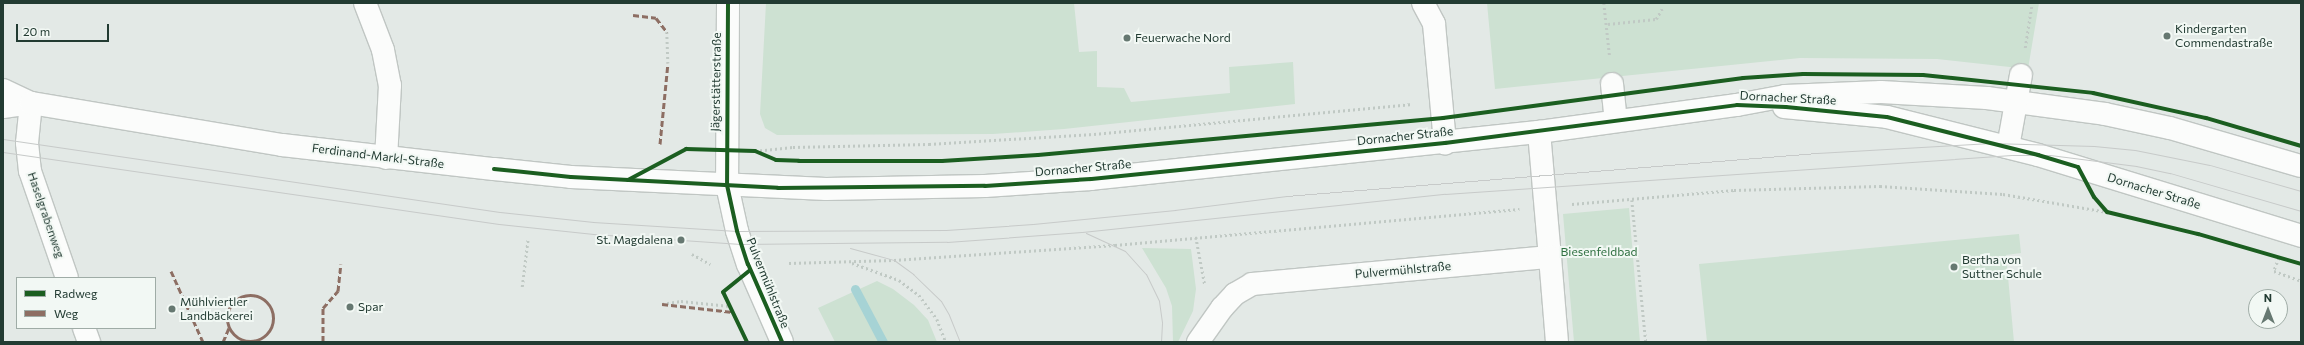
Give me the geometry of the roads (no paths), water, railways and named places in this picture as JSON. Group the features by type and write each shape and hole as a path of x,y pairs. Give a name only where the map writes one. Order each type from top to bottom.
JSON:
{"street":[{"path":"365,3 383,50 390,84 386,158"},
{"name":"Jägerstätterstraße","path":"727,184 725,150 728,3"},
{"path":"1423,3 1434,24 1446,142"},
{"path":"2008,147 2018,102 2021,75"},
{"path":"1612,84 1616,120"},
{"name":"Ferdinand-Markl-Straße","path":"3,90 31,103 282,145 386,158 571,177 727,184"},
{"name":"Dornacher Straße","path":"727,184 826,189 1041,182 1539,132 1616,120 1737,105 1785,96 1846,92 1934,94 2018,102 2140,120 2301,166"},
{"name":"Ferdinand-Markl-Straße","path":"3,107 31,103"},
{"name":"Haselgrabenweg","path":"31,103 27,142 30,170 67,277"},
{"name":"Dornacher Straße","path":"1737,105 1839,111 1887,117 2008,147 2301,236"},
{"path":"1539,132 1557,342"},
{"name":"Pulvermühlstraße","path":"727,184 743,251 782,342"},
{"name":"Pulvermühlstraße","path":"1198,342 1222,308 1235,294 1252,284 1550,257"},
{"path":"84,329 89,342"}],"waterway":[{"path":"855,289 883,342"}],"tram line":[{"path":"3,139 500,212 593,222 737,231 946,230 1033,224 1175,210 1286,196 1817,153 1991,143 2094,146 2135,150 2210,165 2301,191"},
{"path":"3,152 499,224 593,234 741,244 947,242 1082,232 1445,194 2012,155 2050,155 2136,166 2170,173 2301,211"},
{"path":"1086,233 1125,251 1146,274 1159,301 1162,323 1161,342"},
{"path":"850,248 894,260 913,274 941,301 949,315 960,342"}],"place":[{"name":"Kindergarten Commendastraße","path":"2167,36"},
{"name":"Feuerwache Nord","path":"1127,38"},
{"name":"St. Magdalena","path":"681,240"},
{"name":"Bertha von Suttner Schule","path":"1954,267"},
{"name":"Spar","path":"350,307"},
{"name":"Mühlviertler Landbäckerei","path":"172,309"}],"park label":[{"name":"Biesenfeldbad","path":"1599,252"}]}
